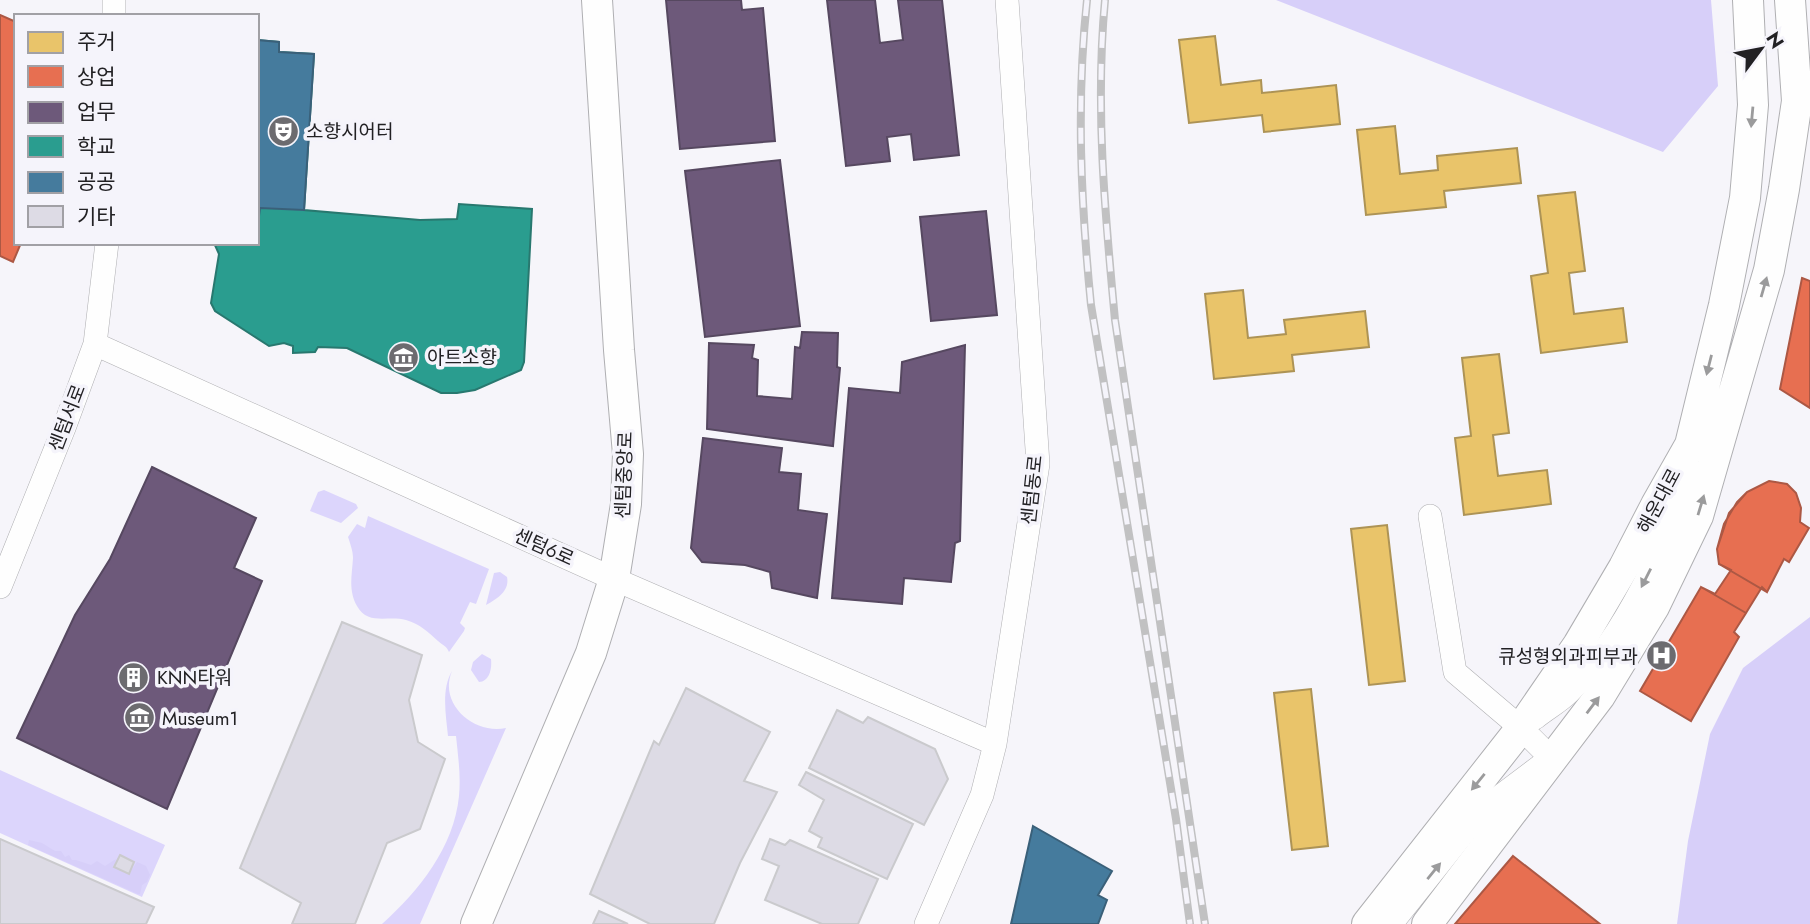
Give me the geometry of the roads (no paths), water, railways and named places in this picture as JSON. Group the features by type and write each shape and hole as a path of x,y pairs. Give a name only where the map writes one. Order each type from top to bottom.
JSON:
{"main road":[{"name":"센텀중앙로","path":"476,924 591,653 614,579 626,504 628,454 597,0"},
{"name":"해운대로","path":"1367,924 1521,728 1578,645 1625,567 1690,444 1724,305 1745,198 1753,105 1748,0"},
{"name":"해운대로","path":"1427,924 1607,685 1654,607 1698,516 1769,270 1782,203 1797,100 1790,4"}],"street":[{"name":"센텀동로","path":"926,924 982,795 995,744 1038,464 1007,0"},
{"name":"센텀서로","path":"0,587 95,344 107,245"},
{"name":"센텀6로","path":"95,344 614,579 995,744"},
{"path":"1391,924 1482,810 1551,758 1521,728 1455,672 1430,516"}],"railway":[{"path":"1087,0 1081,153 1091,305 1176,819 1190,924"},
{"path":"1105,0 1101,120 1115,320 1205,924"}],"place":[{"name":"소향시어터","path":"283,131"},
{"name":"아트소향","path":"404,357"},
{"name":"큐성형외과피부과","path":"1661,656"},
{"name":"KNN타워","path":"134,677"},
{"name":"Museum1","path":"139,718"}]}
